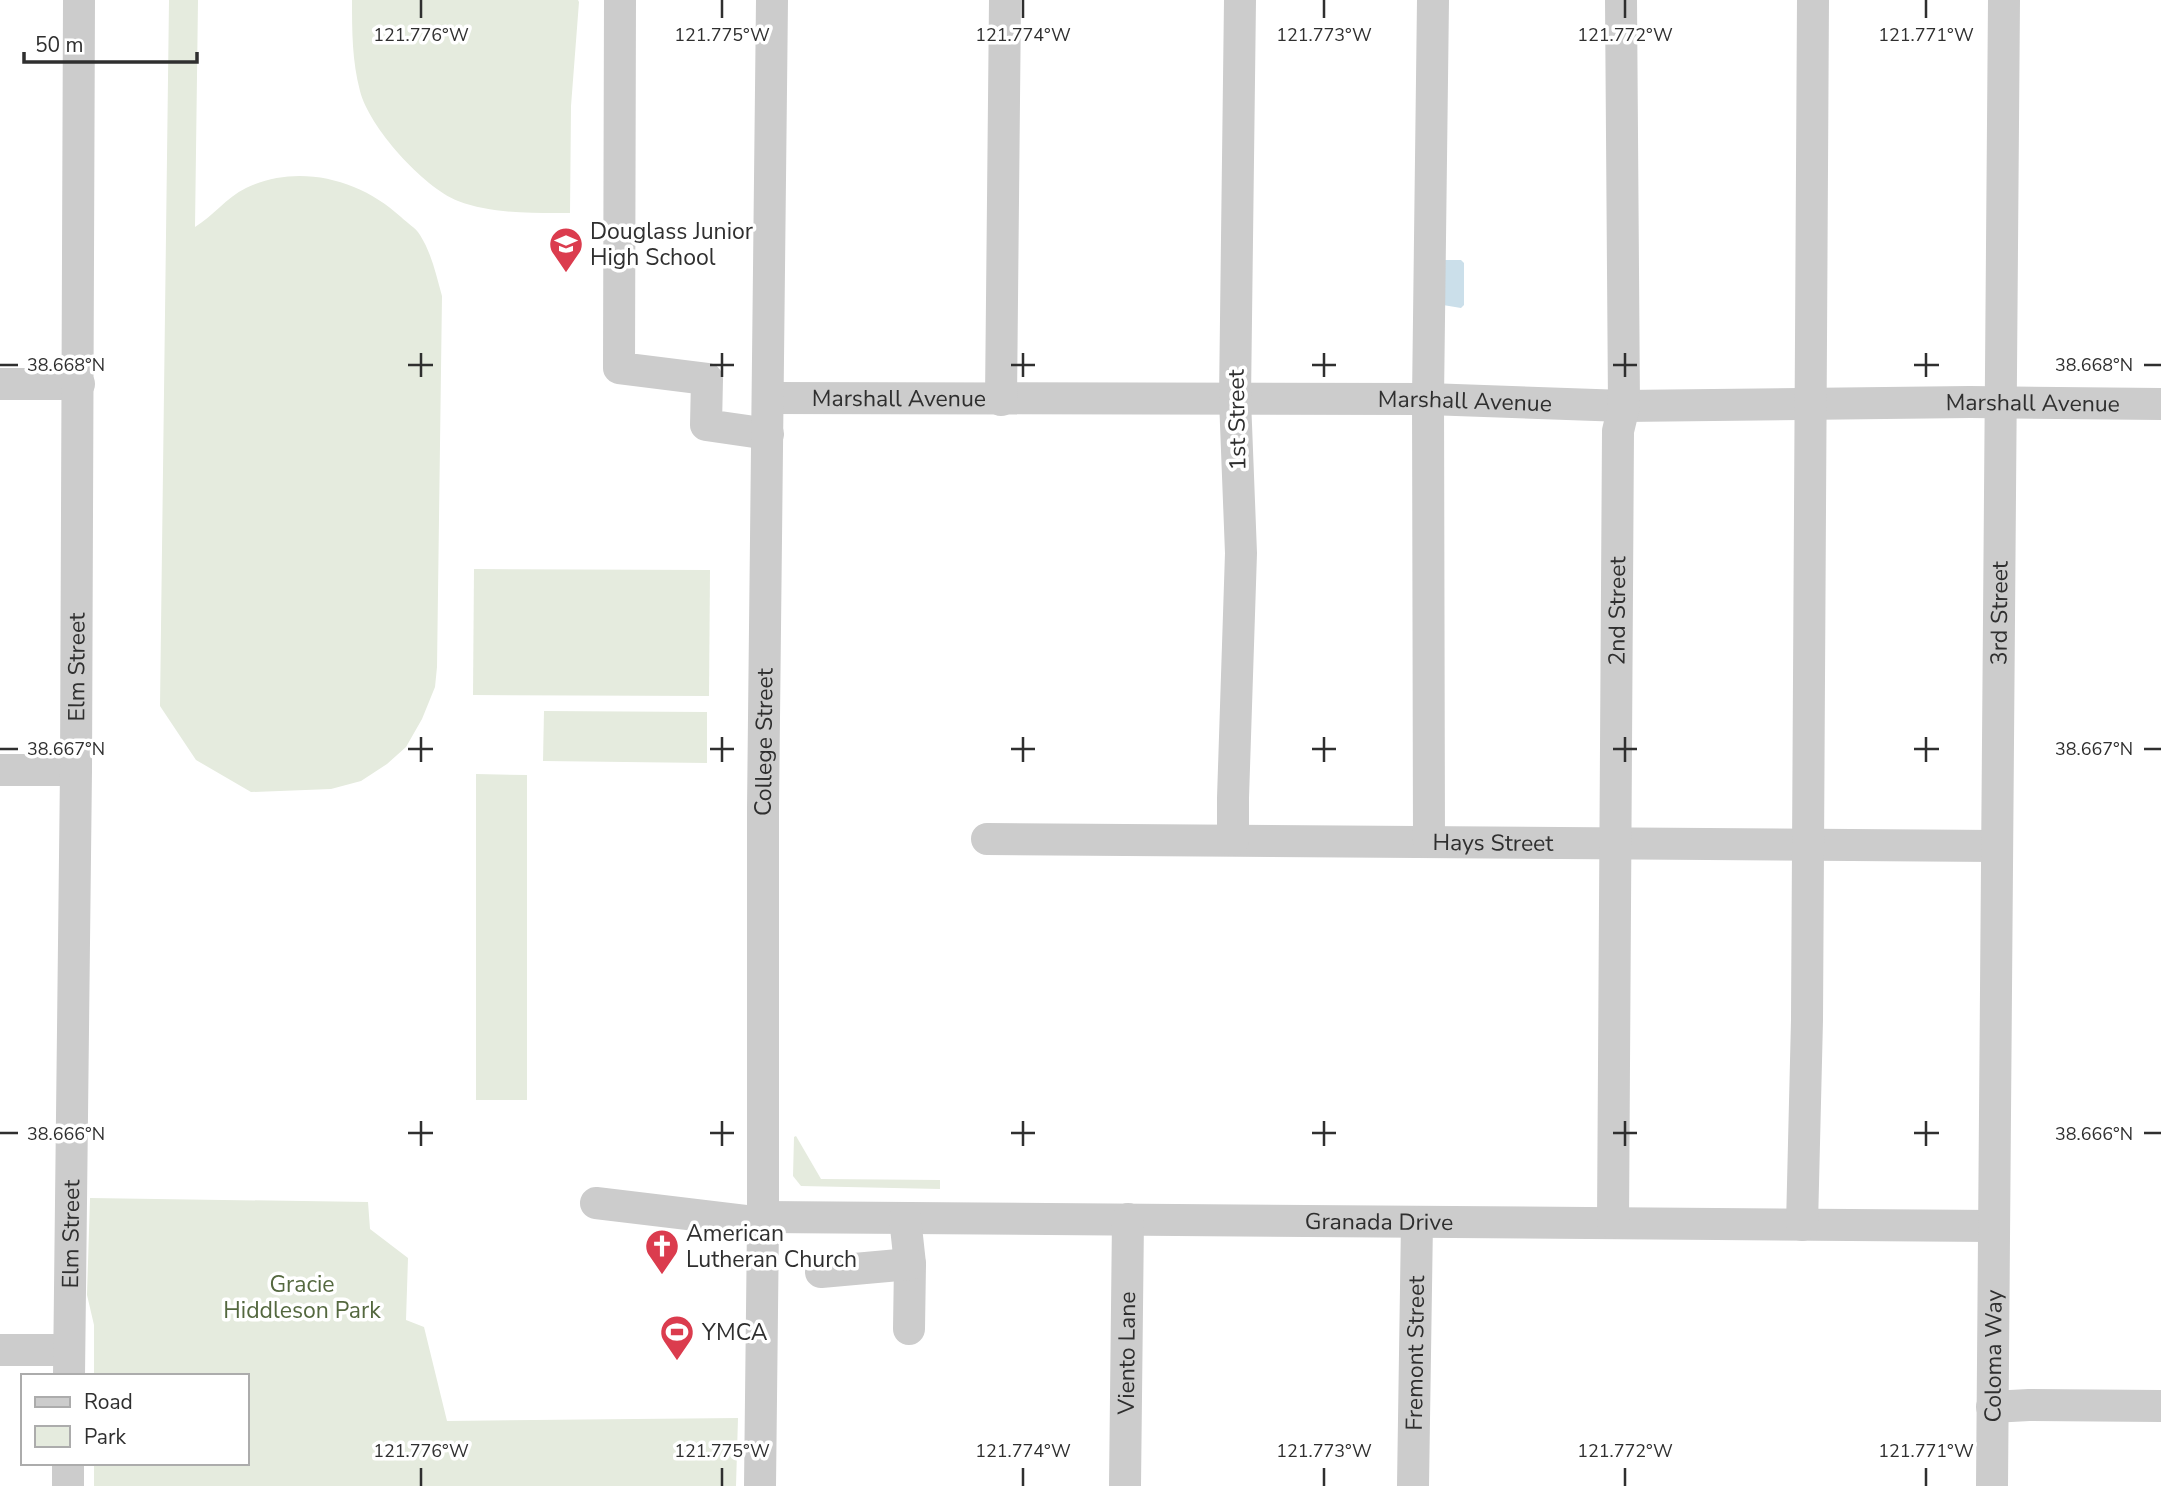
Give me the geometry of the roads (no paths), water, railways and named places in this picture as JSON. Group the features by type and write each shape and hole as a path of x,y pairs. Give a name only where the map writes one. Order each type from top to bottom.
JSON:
{"street":[{"name":"Elm Street","path":"69,1363 79,384 79,0"},
{"path":"620,0 620,368 707,379 706,425 768,434"},
{"name":"College Street","path":"760,1486 763,808 772,0"},
{"path":"1001,400 1005,0"},
{"name":"1st Street","path":"1233,840 1241,553 1235,399 1240,0"},
{"path":"1429,842 1428,399 1433,0"},
{"name":"2nd Street","path":"1614,1223 1618,430 1624,406 1620,0"},
{"path":"1802,1225 1807,1020 1812,0"},
{"name":"3rd Street","path":"1994,1226 2004,0"},
{"path":"0,384 79,384"},
{"name":"Marshall Avenue","path":"769,398 1428,399 1624,406 1970,402 2161,404"},
{"path":"0,770 76,771"},
{"name":"Hays Street","path":"986,839 1997,846"},
{"name":"Granada Drive","path":"596,1203 763,1220 1128,1219 1994,1226"},
{"path":"905,1218 910,1264 909,1329"},
{"name":"Viento Lane","path":"1125,1486 1128,1219"},
{"name":"Fremont Street","path":"1413,1486 1417,1222"},
{"name":"Coloma Way","path":"1992,1486 1994,1226"},
{"path":"821,1272 910,1264"},
{"path":"0,1350 69,1363"},
{"path":"1992,1407 2161,1406"},
{"path":"68,1465 68,1486"}],"water":[{"path":"1445,260 1461,260 1464,263 1464,305 1461,308 1443,305"}],"place":[{"name":"Douglass Junior High School","path":"566,274"},
{"name":"American Lutheran Church","path":"662,1276"},
{"name":"YMCA","path":"677,1362"}],"park label":[{"name":"Gracie Hiddleson Park","path":"302,1297"}]}
